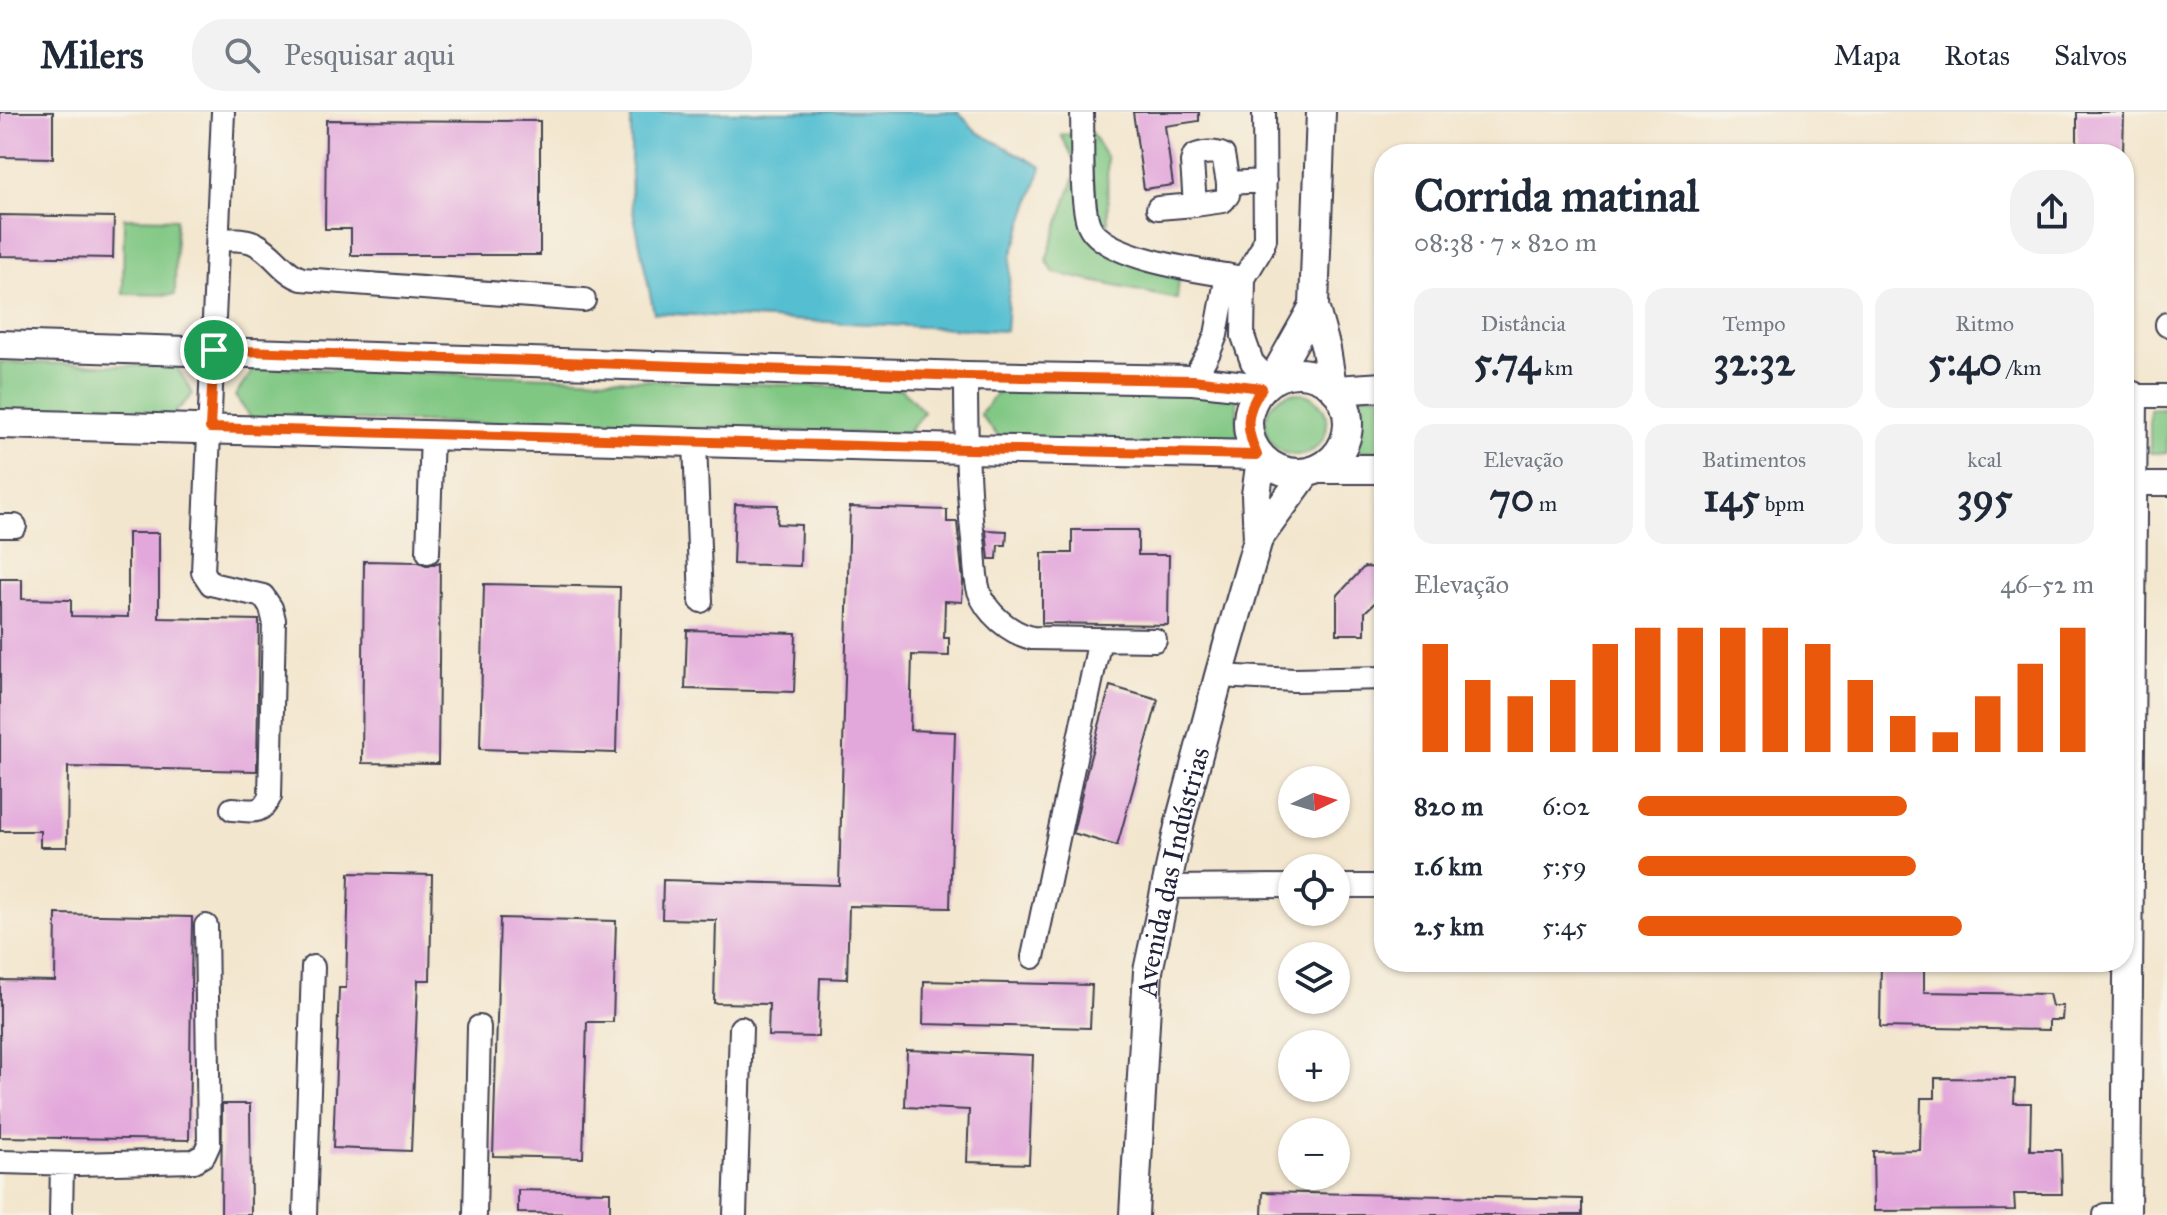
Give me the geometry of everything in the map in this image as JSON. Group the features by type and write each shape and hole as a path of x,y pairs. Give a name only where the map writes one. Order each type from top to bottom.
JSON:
{"main road":[{"path":"1321,112 1314,306 1334,388"},
{"path":"1314,306 1268,383 1254,400 1249,413 1251,441 1259,457 1279,470 1293,473 1374,469"},
{"path":"0,345 966,376 1268,383 1288,374 1304,373 1319,377 1334,388 1342,399 1348,431 1343,447 1333,460 1313,471 1258,539"},
{"path":"1334,388 1374,387"},
{"path":"0,424 1259,457"},
{"path":"1258,539 1256,495 1259,457"},
{"name":"Avenida das Indústrias","path":"1134,1215 1148,971 1180,822 1258,539"},
{"path":"2126,972 2126,1215"}],"street":[{"path":"223,112 203,572 211,584 263,596 274,620 270,796 266,806 260,810 232,809"},
{"path":"1193,380 1216,335 1235,276 1262,248 1265,239 1264,112"},
{"path":"1082,113 1085,209 1089,226 1099,238 1113,247 1167,265 1235,276"},
{"path":"1158,208 1195,205 1223,201 1228,195 1228,183 1223,155 1218,152 1194,156 1195,205"},
{"path":"1228,183 1265,181"},
{"path":"218,239 248,241 258,245 291,274 302,279 584,300"},
{"path":"1235,276 1246,349 1268,383"},
{"path":"966,376 966,449 971,525 979,591 986,604 996,617 1022,636 1155,640"},
{"path":"2134,396 2167,396"},
{"path":"428,552 432,434"},
{"path":"695,442 701,601"},
{"path":"2134,484 2167,484"},
{"path":"1033,957 1100,639"},
{"path":"1219,676 1294,680 1374,678"},
{"path":"1166,887 1278,886"},
{"path":"1350,886 1374,886"},
{"path":"0,1162 194,1161 204,1155 209,1144 206,926"},
{"path":"305,1215 313,967"},
{"path":"475,1215 479,1027"},
{"path":"735,1215 741,1028"},
{"path":"61,1215 62,1164"},
{"path":"2105,1215 2126,1215"}],"green space":[{"path":"1091,132 1107,158 1108,228 1113,251 1179,279 1177,299 1054,273 1046,260 1078,167 1061,135"},
{"path":"124,218 176,219 175,295 123,294"},
{"path":"0,362 177,367 193,394 171,417 0,414"},
{"path":"255,367 902,389 924,412 907,434 251,418 235,396"},
{"path":"1000,389 1237,396 1237,447 1002,441 980,415"},
{"path":"1296,393 1318,402 1327,424 1318,446 1296,455 1274,446 1265,424 1274,402"},
{"path":"1356,395 1374,395 1374,451 1354,451"},
{"path":"2150,409 2167,409 2167,453 2150,453"}],"water":[{"path":"631,112 958,112 977,132 1042,167 1011,257 1006,331 654,313 631,201"}],"building":[{"path":"0,112 53,112 53,158 0,157"},
{"path":"1133,112 1199,112 1199,121 1165,126 1173,185 1144,189"},
{"path":"2077,112 2124,112 2123,144 2077,144"},
{"path":"326,120 540,121 540,255 351,255 351,229 325,229"},
{"path":"0,215 114,217 113,258 0,256"},
{"path":"735,504 778,505 777,524 801,525 800,566 733,564"},
{"path":"850,507 947,510 947,522 957,522 962,602 945,601 944,638 949,638 949,656 912,655 910,730 955,732 950,908 849,906 847,979 820,978 818,1037 768,1036 769,1004 714,1003 716,920 662,919 663,880 839,885"},
{"path":"986,530 1007,531 1006,545 998,545 997,559 989,559"},
{"path":"1072,530 1138,530 1138,555 1169,555 1168,625 1042,623 1042,553 1072,553"},
{"path":"128,533 159,533 159,618 259,620 257,771 68,767 67,847 40,847 40,831 0,831 0,579 22,579 22,599 71,600 71,616 128,617"},
{"path":"364,561 419,562 428,566 440,562 438,764 362,763"},
{"path":"1364,567 1374,568 1374,603 1365,612 1365,634 1337,634 1337,596"},
{"path":"484,584 620,587 616,753 480,749"},
{"path":"687,630 796,633 794,692 685,689"},
{"path":"1110,686 1158,700 1117,846 1073,833"},
{"path":"349,873 432,875 430,980 418,980 411,1151 333,1148 339,988 346,988"},
{"path":"56,914 192,917 189,1140 0,1137 0,980 55,981"},
{"path":"500,918 616,921 613,1022 587,1022 583,1158 493,1156"},
{"path":"1881,972 1924,972 1924,992 2049,994 2052,1006 2063,1006 2062,1020 2049,1020 2049,1030 1880,1027"},
{"path":"924,981 1092,985 1090,1028 923,1024"},
{"path":"907,1050 1033,1055 1029,1164 967,1162 969,1110 905,1107"},
{"path":"1935,1078 2015,1079 2014,1103 2031,1103 2030,1150 2061,1150 2062,1194 2014,1194 2015,1210 1874,1211 1873,1151 1920,1150 1921,1098 1935,1098"},
{"path":"222,1104 250,1104 251,1215 221,1215"},
{"path":"518,1190 610,1192 610,1214 518,1213"},
{"path":"1263,1192 1582,1199 1582,1215 1262,1215"}],"route":[{"path":"214,350 966,376 1193,380 1262,388 1249,413 1248,427 1257,455 210,428 214,350"}]}
